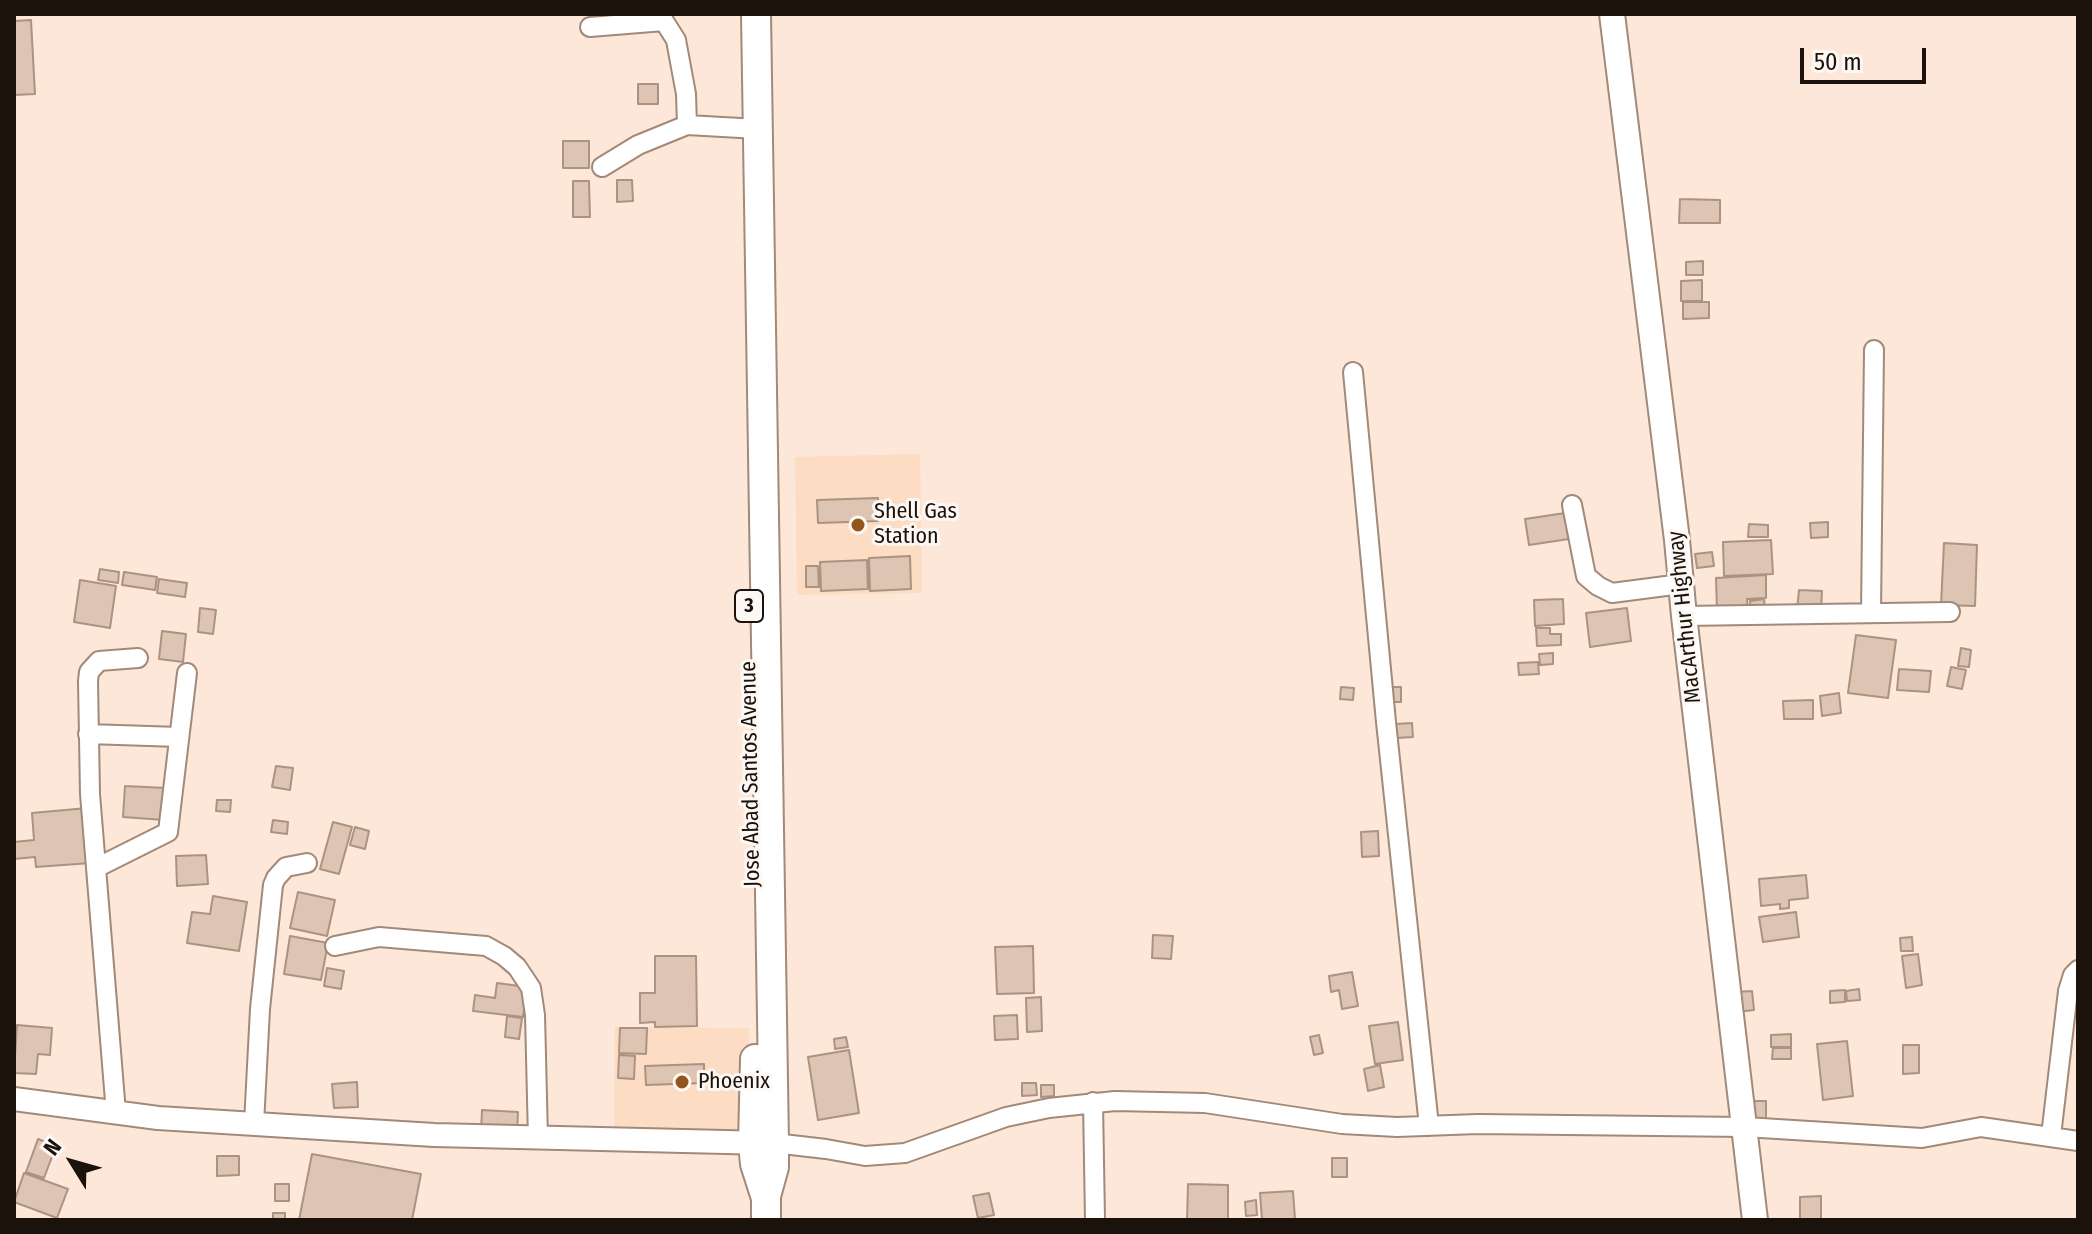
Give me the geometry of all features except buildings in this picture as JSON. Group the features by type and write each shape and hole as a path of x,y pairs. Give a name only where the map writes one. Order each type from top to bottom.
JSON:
{"highway":[{"name":"Jose Abad Santos Avenue","path":"739,14 749,128"},
{"name":"Jose Abad Santos Avenue","path":"756,14 749,128 753,881 764,1144 755,1164 766,1208"}],"main road":[{"name":"MacArthur Highway","path":"1612,14 1755,1220"}],"street":[{"path":"590,27 664,21 676,40 686,94 687,125"},
{"path":"602,167 638,145 687,125 749,128"},
{"path":"1871,613 1874,350"},
{"path":"1353,372 1429,1126"},
{"path":"1572,505 1586,576 1598,586 1612,593 1681,584"},
{"path":"1684,616 1950,612"},
{"path":"116,1113 90,794 88,681 92,666 99,661 138,658"},
{"path":"96,868 168,832 187,673"},
{"path":"88,734 179,737"},
{"path":"254,1124 260,1009 273,885 286,867 307,863"},
{"path":"335,946 379,937 486,946 517,967 531,988 535,1015 538,1139"},
{"path":"2051,1136 2068,991 2078,970"},
{"path":"14,1099 116,1113 254,1124 538,1139 764,1144 865,1156 905,1153 1006,1117 1093,1102 1205,1103 1342,1124 1745,1127 1922,1138 1981,1127 2078,1141"},
{"path":"1093,1102 1095,1220"}],"shaded area":[{"name":"Shell Gas Station","path":"920,454 922,593 797,595 795,457"},
{"name":"Phoenix","path":"615,1027 749,1028 747,1135 614,1137"}],"place":[{"name":"Shell Gas Station","path":"858,525"},
{"name":"Phoenix","path":"682,1082"}]}
